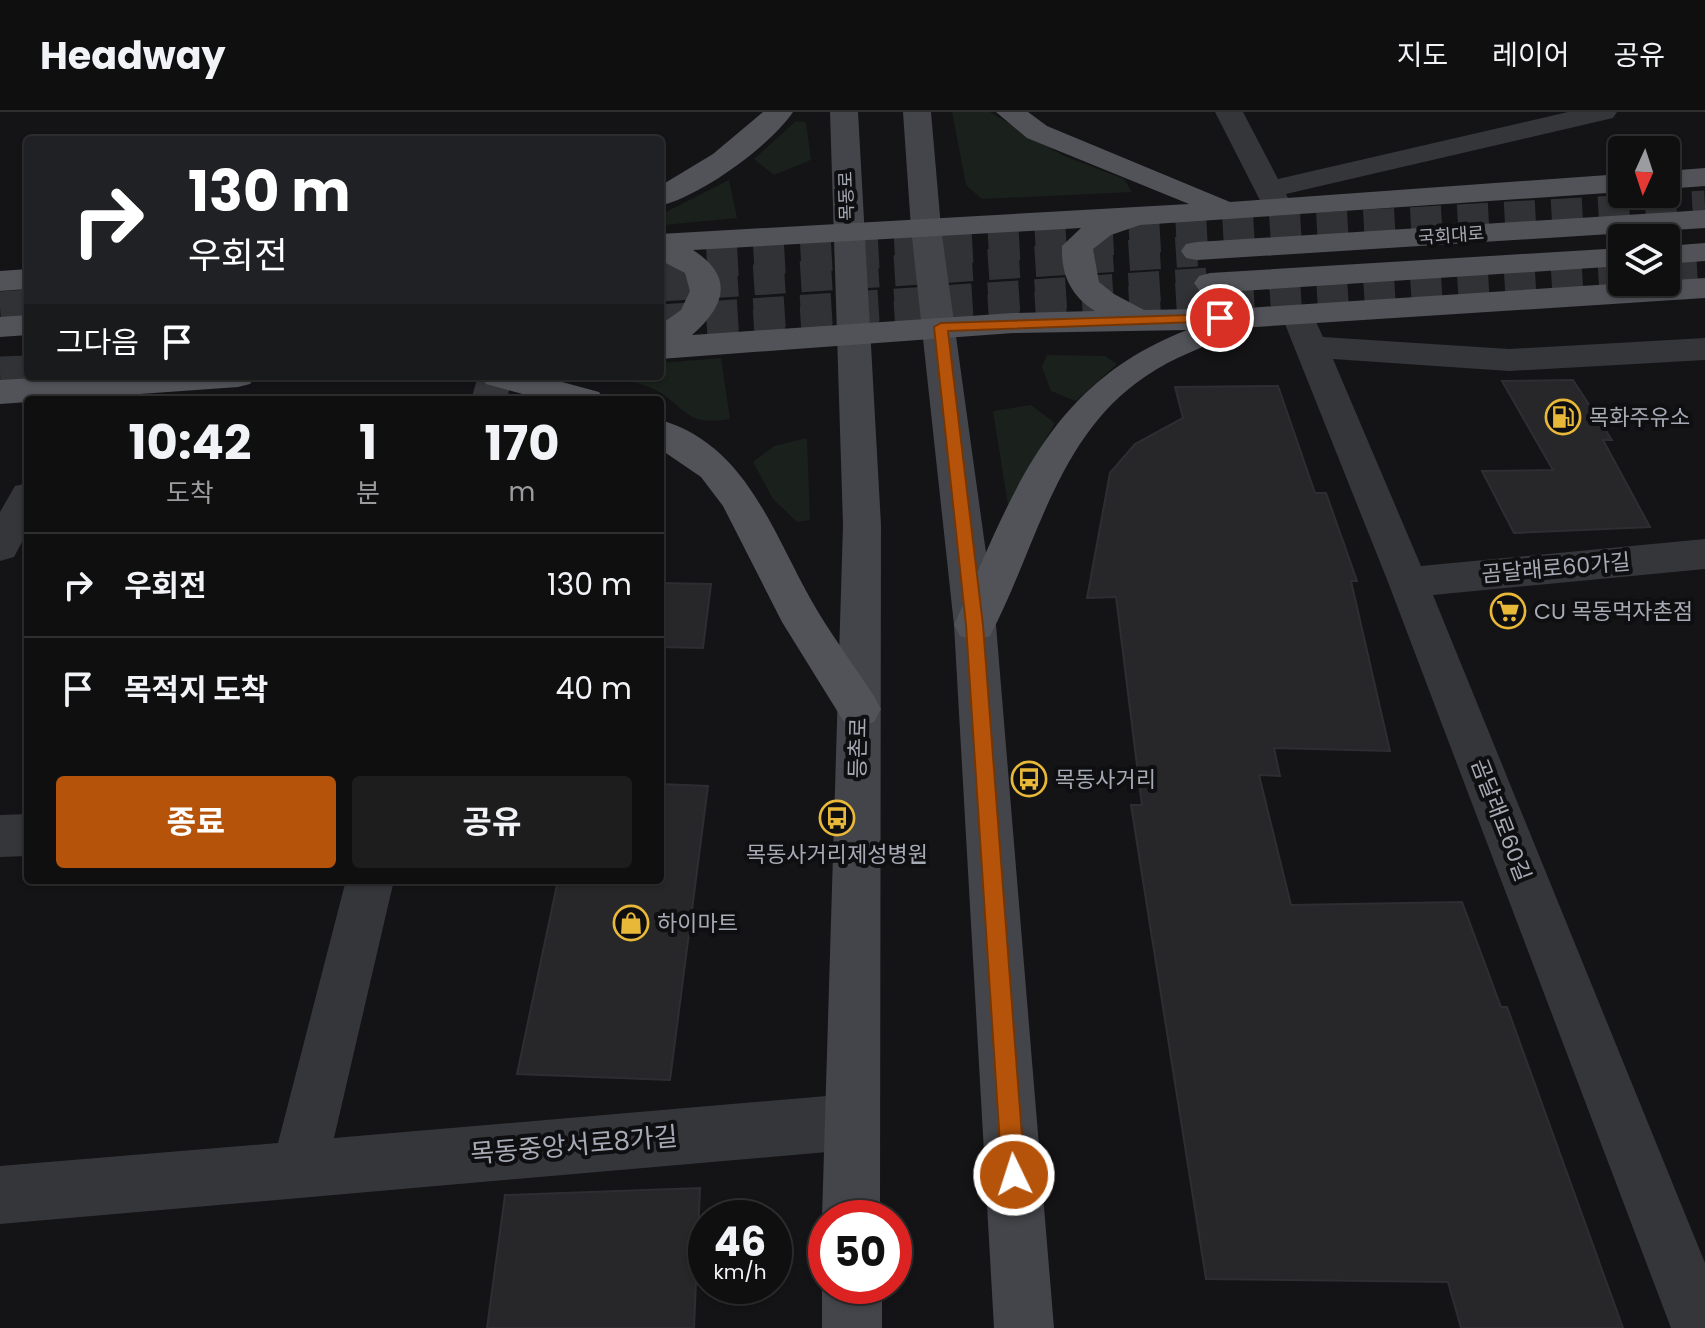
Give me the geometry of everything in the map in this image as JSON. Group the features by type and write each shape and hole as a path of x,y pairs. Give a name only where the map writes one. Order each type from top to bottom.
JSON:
{"main road":[{"path":"664,195 698,179 749,142 779,112"},
{"name":"목동로","path":"844,112 851,279"},
{"path":"917,112 926,228 941,327 975,625 1024,1328"},
{"path":"1010,112 1049,137 1230,210"},
{"path":"1680,179 1705,177"},
{"path":"664,243 1230,210 1272,199 1608,184"},
{"path":"1139,320 1096,300 1076,268 1077,246 1100,229 1150,214"},
{"name":"국회대로","path":"1197,251 1705,219"},
{"path":"664,252 689,261 704,277 707,293 700,312 678,331 664,337"},
{"path":"1680,254 1705,252"},
{"name":"국회대로","path":"1210,283 1608,258"},
{"path":"0,281 24,279"},
{"name":"등촌로","path":"851,279 862,525 851,1200"},
{"path":"664,348 941,327 1139,320 1247,318 1304,330 1705,288"},
{"path":"975,625 1026,510 1068,430 1125,374 1176,346 1247,318"},
{"path":"0,327 24,325"},
{"path":"0,361 24,360"},
{"path":"0,392 88,393 203,380"},
{"path":"512,380 572,396"},
{"path":"664,435 714,468 739,499 796,611 859,709"},
{"path":"852,1304 852,1328"}],"street":[{"path":"1229,112 1272,199 1603,112"},
{"path":"1304,330 1509,360 1705,349"},
{"name":"곰달래로60길","path":"1304,330 1408,582 1701,1328"},
{"path":"0,547 24,503"},
{"name":"곰달래로60가길","path":"1408,582 1705,554"},
{"path":"0,836 24,835"},
{"path":"299,1169 369,884"},
{"name":"목동중앙서로8가길","path":"0,1195 850,1122"}],"shaded area":[{"path":"952,112 990,112 1062,155 1124,179 1132,192 982,199 966,185"},
{"path":"796,121 806,122 811,160 774,175 754,159"},
{"path":"729,180 737,218 664,225 664,213"},
{"path":"1047,355 1105,356 1117,364 1076,401 1051,391 1042,367"},
{"path":"721,358 730,419 698,419 656,390 625,380 664,380 664,363"},
{"path":"1031,405 1055,423 1008,505 993,411"},
{"path":"807,438 810,520 797,522 773,499 753,462 774,446"}],"building":[{"path":"1573,380 1612,440 1603,440 1650,527 1514,533 1482,471 1553,470 1502,381"},
{"path":"1278,386 1315,493 1326,493 1357,581 1351,581 1390,751 1274,748 1280,776 1259,775 1291,905 1462,902 1501,1007 1507,1007 1623,1328 1461,1328 1448,1282 1206,1279 1131,805 1142,805 1116,597 1087,598 1110,473 1135,444 1183,418 1175,387"},
{"path":"664,583 711,584 703,648 664,647"},
{"path":"664,784 708,786 670,1080 517,1074 557,884 664,884"},
{"path":"700,1188 699,1200 688,1200 688,1304 695,1304 694,1328 487,1328 505,1195"}],"tunnel":[{"path":"664,265 1705,206"},
{"path":"664,286 1197,251"},
{"path":"1680,267 1705,266"},
{"path":"664,331 1608,272"},
{"path":"664,320 1210,283"},
{"path":"0,307 24,305"},
{"path":"0,372 24,371"}],"place":[{"name":"목화주유소","path":"1563,417"},
{"name":"CU 목동먹자촌점","path":"1508,611"},
{"name":"목동사거리","path":"1029,779"},
{"name":"목동사거리제성병원","path":"837,818"},
{"name":"하이마트","path":"631,923"}],"route":[{"path":"1014,1175 975,625 941,327 1220,318"}]}
